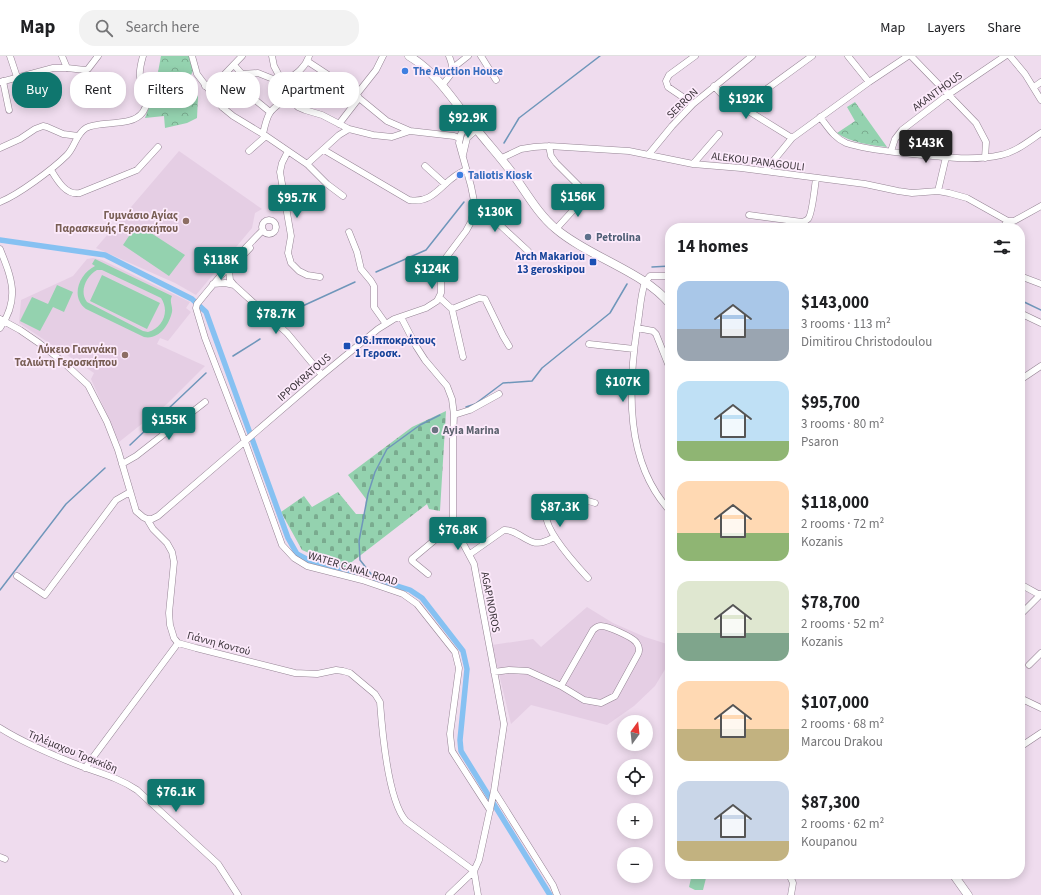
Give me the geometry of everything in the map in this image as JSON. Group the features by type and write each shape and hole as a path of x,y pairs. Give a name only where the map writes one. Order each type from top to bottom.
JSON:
{"main road":[{"path":"409,56 428,71 442,85 476,130 502,158 545,218 556,229 587,250 645,282 665,299"},
{"path":"957,879 968,895"}],"street":[{"path":"10,56 15,72"},
{"path":"62,56 67,68"},
{"path":"37,72 53,68 85,70 88,69 98,56"},
{"path":"0,202 11,197 51,170 69,153 78,136 84,129 91,126 122,122 142,113 147,100 140,78 143,56"},
{"path":"192,56 197,74 205,86 220,80 242,56"},
{"path":"272,56 277,72"},
{"path":"359,95 375,72 383,56"},
{"path":"449,56 454,67"},
{"path":"442,85 452,75 454,67 468,56"},
{"path":"481,56 496,80"},
{"path":"693,104 668,87 666,81 669,75 695,56"},
{"name":"SERRON","path":"649,154 672,126 693,104 751,56"},
{"path":"742,107 812,56"},
{"path":"848,56 869,82"},
{"path":"765,171 792,138 869,82 908,56"},
{"path":"911,56 976,123 986,142 986,158"},
{"name":"AKANTHOUS","path":"891,151 895,140 902,130 949,94 1005,56"},
{"path":"1010,56 1034,87 1041,100"},
{"path":"297,72 308,59 326,72"},
{"path":"234,65 240,72"},
{"path":"9,110 1,81 12,78"},
{"path":"1034,87 1041,82"},
{"path":"714,86 725,98 792,138"},
{"path":"359,97 387,121 410,131 460,138"},
{"path":"260,104 270,112"},
{"path":"223,108 233,116 307,164 327,184 343,196"},
{"path":"249,152 264,135 267,117 275,108"},
{"path":"300,108 322,115 349,129 383,137 392,137 410,131"},
{"path":"339,124 350,108"},
{"path":"820,117 833,134 845,142 872,149 946,157 986,158 1002,155 1013,151 1041,133"},
{"path":"464,357 452,308 440,298 441,274 443,266 446,259 471,222 474,207 471,186 459,143 462,130 469,121"},
{"path":"0,148 43,126 63,134 78,136"},
{"path":"307,164 339,135 349,129"},
{"path":"463,156 467,138 476,130"},
{"path":"693,164 719,134"},
{"path":"549,146 551,156 556,163 595,202"},
{"name":"ALEKOU PANAGOULI","path":"502,158 526,148 549,146 617,149 649,154 693,164 741,168 865,184 912,193 938,191 958,194 1008,221"},
{"path":"51,170 59,182 68,191 76,194 137,170 158,147"},
{"path":"324,150 409,200 422,201 430,198 456,174 466,170"},
{"path":"288,151 282,163 280,172 291,236 288,252 291,263 299,271 307,275 320,277"},
{"path":"938,191 946,157"},
{"path":"425,166 445,184"},
{"path":"749,215 802,222 808,220 816,178"},
{"path":"556,229 587,195"},
{"path":"474,201 528,251"},
{"path":"1008,221 1014,221 1041,206"},
{"path":"213,284 238,255 264,231 230,270 230,280 287,333 322,375"},
{"path":"349,232 357,252 361,269 374,286 374,307 386,324"},
{"path":"0,249 7,266 13,290 12,304 2,320 0,328"},
{"path":"665,276 652,276 645,282 634,349 631,399 639,457 650,486 665,504"},
{"path":"1025,278 1041,284"},
{"path":"213,284 225,283 234,285"},
{"name":"WATER CANAL ROAD","path":"213,284 196,308 205,338 246,440 282,545 294,558 307,566 362,580 403,594 417,604 455,652 459,668 450,734 452,751 490,808"},
{"name":"IPPOKRATOUS","path":"147,519 152,520 158,516 322,375 386,324 434,304 440,298"},
{"path":"452,308 479,298 484,299 509,346"},
{"path":"1025,315 1041,323"},
{"name":"AGAPINOROS","path":"401,317 419,351 446,386 452,399 454,415 452,499 454,524 474,564 504,724 481,855 474,871 449,895"},
{"name":"Γιάννη Κοντού","path":"2,320 20,330 57,357 88,385 107,422 118,450 136,511 147,519 153,529 170,548 174,556 169,619 174,638 178,643 295,673 317,674 336,670 350,673 378,698 388,768 400,814 406,821 474,871"},
{"path":"637,328 653,331 656,334 665,356"},
{"path":"589,344 634,349"},
{"path":"1025,377 1041,366"},
{"path":"454,415 470,410 499,394"},
{"path":"122,464 136,456 205,402"},
{"path":"17,576 45,595 116,500 130,492"},
{"path":"588,578 554,537 546,517 546,513 549,505 562,498 568,497 595,502"},
{"path":"428,574 412,561 412,559 454,524"},
{"path":"470,554 504,530 514,531 537,543 542,543 554,537"},
{"path":"1025,586 1040,594 1025,610"},
{"path":"494,672 509,670 528,671 561,686 584,700 601,703 608,701 615,696 638,654 638,645 632,638 607,627 599,626 593,630 561,686"},
{"path":"85,768 178,643"},
{"path":"1029,665 1041,652"},
{"path":"1025,700 1041,708"},
{"name":"Τηλέμαχου Τρακκίδη","path":"0,728 23,742 85,768 124,782 137,790 150,800 218,864 238,895"},
{"path":"1025,744 1041,733"},
{"path":"493,793 553,885 557,895"},
{"path":"474,871 478,895"},
{"path":"791,879 793,883 791,895"}],"shaded area":[{"name":"Γυμνάσιο Αγίας Παρασκευής Γεροσκήπου","path":"179,151 262,209 255,213 252,228 196,295 175,283 96,248"},
{"name":"Λύκειο Γιαννάκη Ταλιώτη Γεροσκήπου","path":"93,258 102,260 190,302 186,308 191,312 168,341 160,338 157,344 205,366 167,404 119,442 91,379 94,373 19,323 21,300 73,276 87,259"},
{"path":"587,607 613,623 645,637 665,643 665,669 655,686 634,706 621,715 617,715 617,718 607,725 531,705 511,724 492,645 533,639 541,647"}],"green space":[{"path":"161,56 190,56 194,69 192,72 158,72"},
{"path":"855,102 887,147 855,141 837,133 855,121 847,107"},
{"path":"149,108 197,108 197,118 187,123 165,128 164,116 145,118"},
{"path":"137,224 185,255 169,276 123,245"},
{"path":"95,259 172,296 171,317 159,334 144,337 86,309 81,304 78,298 78,286 85,274 95,266 92,264","holes":["97,270 102,270 161,298 164,303 165,313 164,318 158,327 148,332 143,331 87,302 84,294 85,284 93,273"]},
{"path":"102,275 160,303 147,329 90,301"},
{"path":"57,285 73,292 64,312 53,307 40,331 20,321 32,297 48,304"},
{"path":"446,411 440,511 429,509 427,504 344,568 302,550 281,512 304,496 312,507 338,492 356,514 365,514 366,499 348,475 412,427"},
{"path":"691,879 706,879 703,890 695,890 689,887"}],"waterway":[{"path":"504,143 519,118 600,56"},
{"path":"376,272 426,250 464,202"},
{"path":"0,240 105,255 192,299 206,312 288,538 297,554 310,561 354,574"},
{"path":"652,267 665,266"},
{"path":"296,309 355,282"},
{"path":"466,407 475,404 503,383 532,381 542,368 610,313 627,284"},
{"path":"1025,302 1041,310"},
{"path":"233,356 260,339"},
{"path":"130,445 206,373"},
{"path":"375,579 360,560 359,541 368,494 375,472 387,449 420,425 440,415"},
{"path":"0,590 66,504 105,468"},
{"path":"375,579 410,590 422,598 463,651 467,669 460,740 461,751 550,895"}],"place":[{"name":"The Auction House","path":"405,71"},
{"name":"Taliotis Kiosk","path":"460,175"},
{"name":"Γυμνάσιο Αγίας Παρασκευής Γεροσκήπου","path":"186,221"},
{"name":"Petrolina","path":"588,237"},
{"name":"Arch Makariou 13 geroskipou","path":"593,262"},
{"name":"Οδ.Ιπποκράτους 1 Γεροσκ.","path":"347,346"},
{"name":"Λύκειο Γιαννάκη Ταλιώτη Γεροσκήπου","path":"125,355"},
{"name":"Ayia Marina","path":"435,430"}]}
